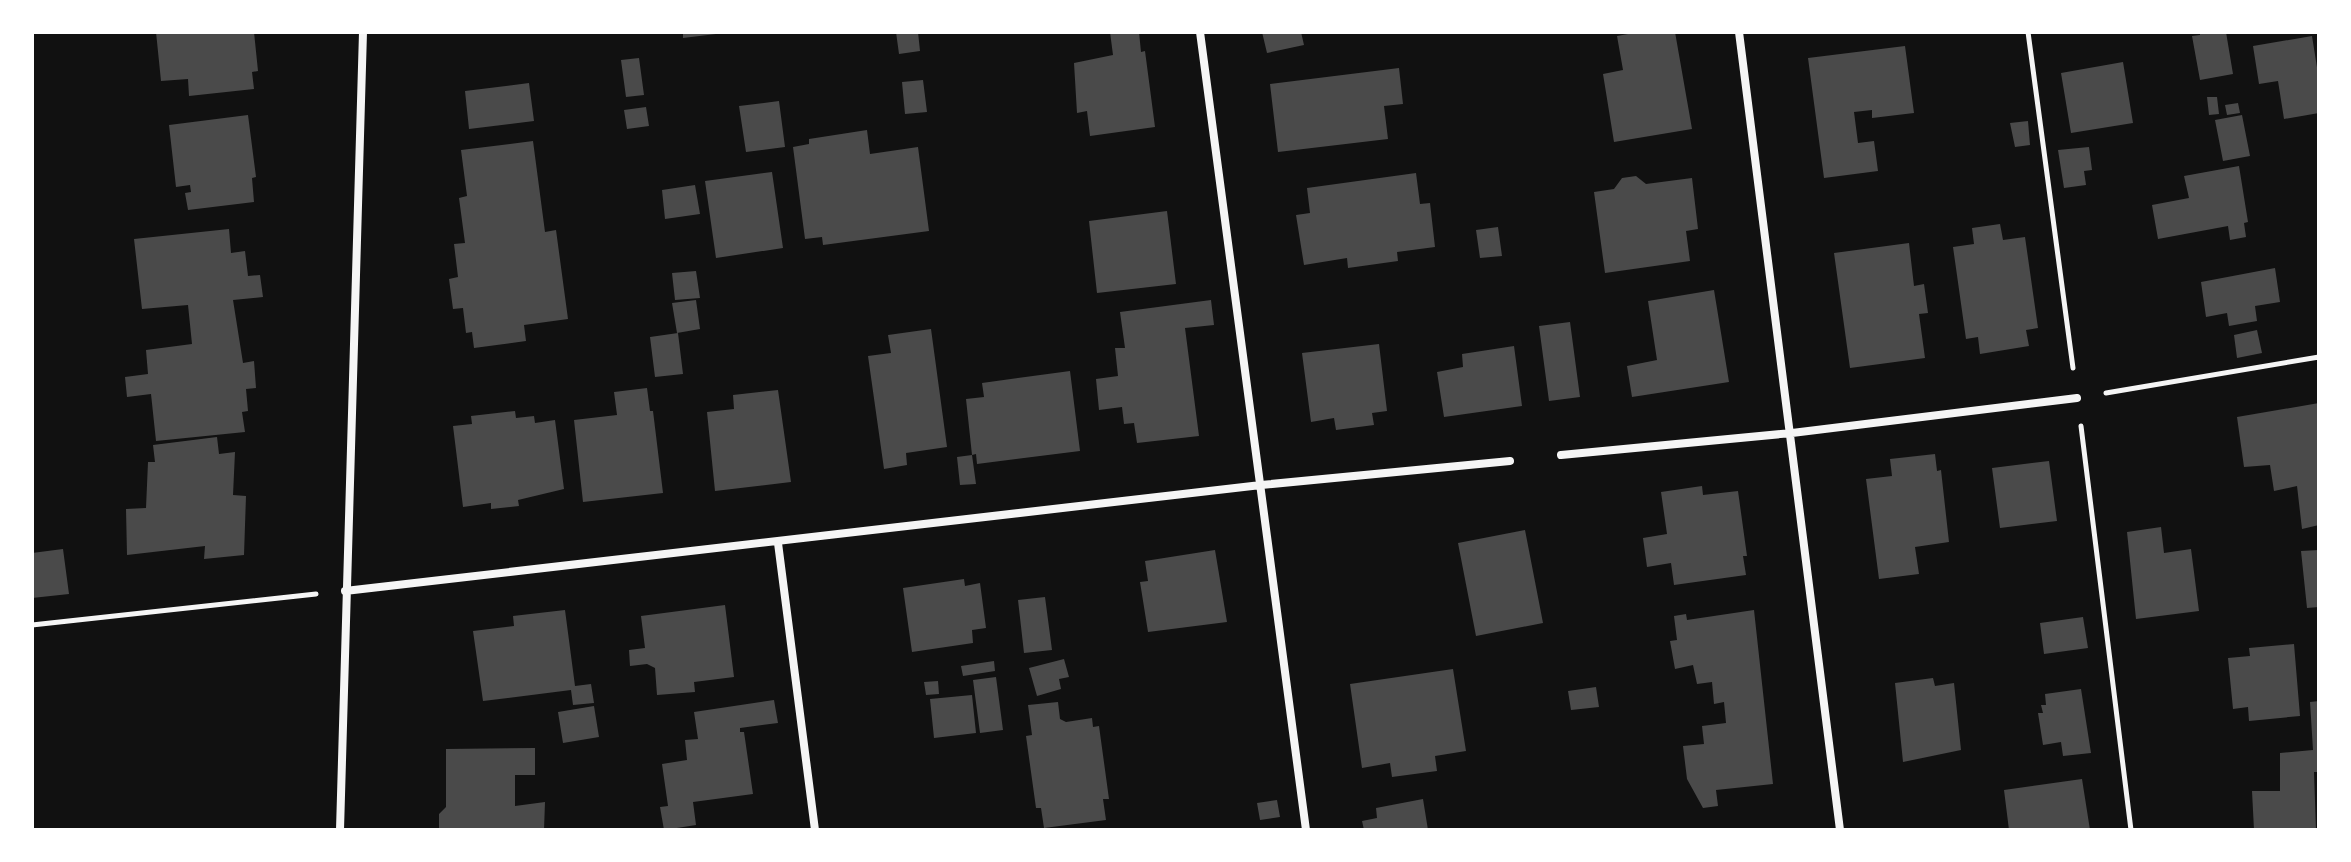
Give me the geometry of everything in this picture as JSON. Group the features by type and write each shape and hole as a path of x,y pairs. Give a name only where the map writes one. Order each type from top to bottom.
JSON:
{"street":[{"path":"340,830 363,32"},
{"path":"1200,32 1306,830"},
{"path":"1739,32 1840,830"},
{"path":"1561,455 1792,433 2077,398"},
{"path":"345,591 1261,485 1510,461"},
{"path":"778,543 815,830"}],"path":[{"path":"2077,398 2319,357"},
{"path":"32,625 345,591"}],"building":[{"path":"156,32 254,32 258,71 252,72 254,89 189,96 188,79 161,81"},
{"path":"683,32 716,32 716,34 683,38"},
{"path":"896,32 918,32 920,51 899,54"},
{"path":"1110,32 1139,32 1141,52 1145,51 1155,127 1090,136 1087,111 1077,113 1074,63 1113,55"},
{"path":"1262,32 1301,32 1304,45 1267,53"},
{"path":"1639,32 1675,32 1692,129 1614,142 1603,74 1623,70 1617,36"},
{"path":"2200,32 2226,32 2233,74 2200,80 2192,36 2200,35"},
{"path":"2312,36 2319,80 2319,113 2284,119 2278,81 2259,84 2253,46"},
{"path":"1905,46 1914,113 1872,118 1872,110 1854,112 1858,143 1874,141 1878,171 1824,178 1808,58"},
{"path":"639,58 644,95 626,97 621,60"},
{"path":"2123,62 2133,123 2071,133 2061,73"},
{"path":"1399,68 1403,104 1384,106 1388,139 1278,152 1270,84"},
{"path":"923,80 927,112 905,114 902,82"},
{"path":"529,83 534,121 469,129 465,91"},
{"path":"2207,97 2217,97 2219,114 2209,115"},
{"path":"779,101 785,147 746,152 739,106"},
{"path":"2238,103 2240,113 2227,115 2225,105"},
{"path":"646,107 649,126 627,129 624,110"},
{"path":"248,115 256,177 252,178 254,202 188,210 185,193 191,192 190,185 176,187 169,125"},
{"path":"2242,115 2250,156 2223,161 2215,120"},
{"path":"2028,121 2030,145 2015,147 2010,123"},
{"path":"867,130 870,154 918,147 929,231 823,245 822,237 805,239 793,147 809,144 809,139"},
{"path":"533,141 545,232 556,230 568,319 524,325 526,341 474,348 472,332 466,333 463,308 453,309 449,279 458,277 454,244 465,243 459,198 467,196 461,150"},
{"path":"2089,147 2092,170 2084,171 2086,185 2064,188 2058,150"},
{"path":"2239,166 2248,222 2244,223 2246,237 2230,240 2228,226 2158,239 2152,205 2189,198 2184,176"},
{"path":"772,172 783,248 716,258 705,181"},
{"path":"1416,173 1420,204 1430,203 1435,247 1397,252 1398,261 1348,268 1347,258 1304,265 1296,215 1310,213 1307,188"},
{"path":"1636,176 1646,184 1692,178 1698,229 1686,231 1690,261 1605,273 1594,192 1614,189 1622,178"},
{"path":"695,185 700,214 665,219 662,190"},
{"path":"1167,211 1176,284 1097,293 1089,221"},
{"path":"2000,224 2003,240 2025,237 2038,328 2026,330 2029,346 1980,354 1978,337 1966,339 1953,247 1974,244 1972,228"},
{"path":"1498,227 1502,256 1480,258 1476,230"},
{"path":"229,229 231,253 245,251 248,276 260,275 263,297 233,300 243,363 254,361 256,388 246,389 248,411 242,412 245,432 156,441 151,394 127,397 125,377 148,374 146,350 192,344 188,305 142,309 134,239"},
{"path":"1909,243 1914,286 1924,284 1928,313 1919,314 1925,358 1850,368 1834,253"},
{"path":"2275,268 2280,302 2255,306 2257,321 2229,326 2227,313 2206,317 2201,282"},
{"path":"696,271 700,298 675,300 672,273"},
{"path":"1714,290 1729,382 1632,397 1627,366 1657,360 1648,301"},
{"path":"696,300 700,329 677,333 672,303"},
{"path":"1211,300 1214,325 1185,328 1199,436 1137,443 1134,423 1124,424 1122,407 1099,410 1096,379 1118,376 1115,348 1125,348 1120,312"},
{"path":"1570,322 1580,397 1549,401 1539,326"},
{"path":"931,329 947,447 906,453 907,465 884,469 868,356 891,353 888,335"},
{"path":"2257,330 2262,353 2237,358 2234,335"},
{"path":"678,333 683,374 655,377 650,337"},
{"path":"1379,344 1387,411 1372,413 1374,425 1336,430 1334,418 1311,422 1302,353"},
{"path":"1514,346 1522,406 1444,417 1437,372 1463,367 1462,354"},
{"path":"1070,371 1080,451 977,464 976,454 972,455 966,399 984,397 982,383"},
{"path":"647,388 650,411 653,411 663,493 583,502 574,420 617,415 614,392"},
{"path":"778,390 791,482 715,491 707,412 734,409 733,395"},
{"path":"2319,403 2319,525 2302,529 2297,486 2274,491 2270,465 2244,467 2237,417"},
{"path":"515,411 516,418 534,416 535,423 555,420 564,489 518,500 519,506 491,509 491,503 463,507 453,426 472,424 471,416"},
{"path":"217,437 219,454 235,452 233,495 246,496 244,555 204,559 205,546 127,555 126,509 146,508 148,462 155,462 153,445"},
{"path":"1935,454 1937,471 1941,470 1949,542 1915,547 1919,574 1879,579 1866,479 1892,476 1890,459"},
{"path":"972,455 976,484 960,485 957,457"},
{"path":"2049,461 2057,521 2000,528 1992,468"},
{"path":"1702,486 1703,495 1738,491 1747,556 1743,556 1746,575 1674,585 1671,563 1647,567 1643,538 1667,534 1661,492"},
{"path":"2161,527 2164,553 2191,549 2199,611 2136,619 2127,532"},
{"path":"1525,530 1543,623 1476,636 1458,543"},
{"path":"63,549 69,594 32,598 32,553"},
{"path":"1215,550 1227,622 1148,632 1140,582 1148,581 1145,561"},
{"path":"2319,550 2319,607 2307,608 2301,551"},
{"path":"964,579 965,586 980,583 986,628 972,630 973,643 912,652 903,588"},
{"path":"1045,597 1052,650 1024,653 1018,600"},
{"path":"725,605 734,677 694,682 695,692 657,695 655,668 647,664 630,666 629,650 645,648 641,616"},
{"path":"565,610 575,686 591,684 594,703 573,705 571,690 483,701 473,631 514,626 513,616"},
{"path":"1754,610 1773,784 1716,790 1718,806 1703,808 1687,779 1683,746 1704,744 1702,726 1726,723 1724,702 1714,704 1712,682 1697,684 1693,665 1675,669 1670,641 1677,640 1674,616 1686,614 1687,620"},
{"path":"2083,617 2088,648 2044,654 2040,623"},
{"path":"2294,644 2300,716 2249,721 2248,707 2233,709 2228,658 2250,656 2249,648"},
{"path":"1064,659 1069,677 1059,679 1061,689 1037,696 1029,668"},
{"path":"994,661 995,671 963,676 961,666"},
{"path":"1453,669 1466,751 1435,756 1437,771 1392,777 1390,763 1362,768 1350,684"},
{"path":"996,677 1003,730 980,733 973,680"},
{"path":"1933,678 1935,686 1954,683 1961,750 1903,762 1895,683"},
{"path":"938,681 939,694 926,695 924,682"},
{"path":"1596,687 1599,707 1571,710 1568,691"},
{"path":"2081,689 2091,753 2063,756 2061,742 2043,745 2038,713 2043,713 2041,705 2046,705 2045,694"},
{"path":"972,695 976,733 934,738 930,699"},
{"path":"774,700 778,723 740,728 740,732 744,732 753,794 693,802 696,825 664,830 660,807 668,806 662,764 687,760 685,740 698,739 694,712"},
{"path":"2319,701 2319,772 2314,772 2316,830 2254,830 2252,791 2280,791 2280,753 2313,750 2310,702"},
{"path":"1058,702 1060,719 1066,722 1092,718 1093,727 1099,726 1109,799 1103,799 1106,820 1044,828 1041,808 1036,808 1026,736 1032,735 1028,705"},
{"path":"594,706 599,737 563,743 558,712"},
{"path":"535,748 535,775 515,775 515,806 545,802 544,830 439,830 439,814 446,807 446,749"},
{"path":"2082,779 2090,830 2009,830 2004,790"},
{"path":"1423,799 1428,830 1364,830 1362,821 1377,818 1376,808"},
{"path":"1277,800 1280,817 1260,820 1257,803"}]}
